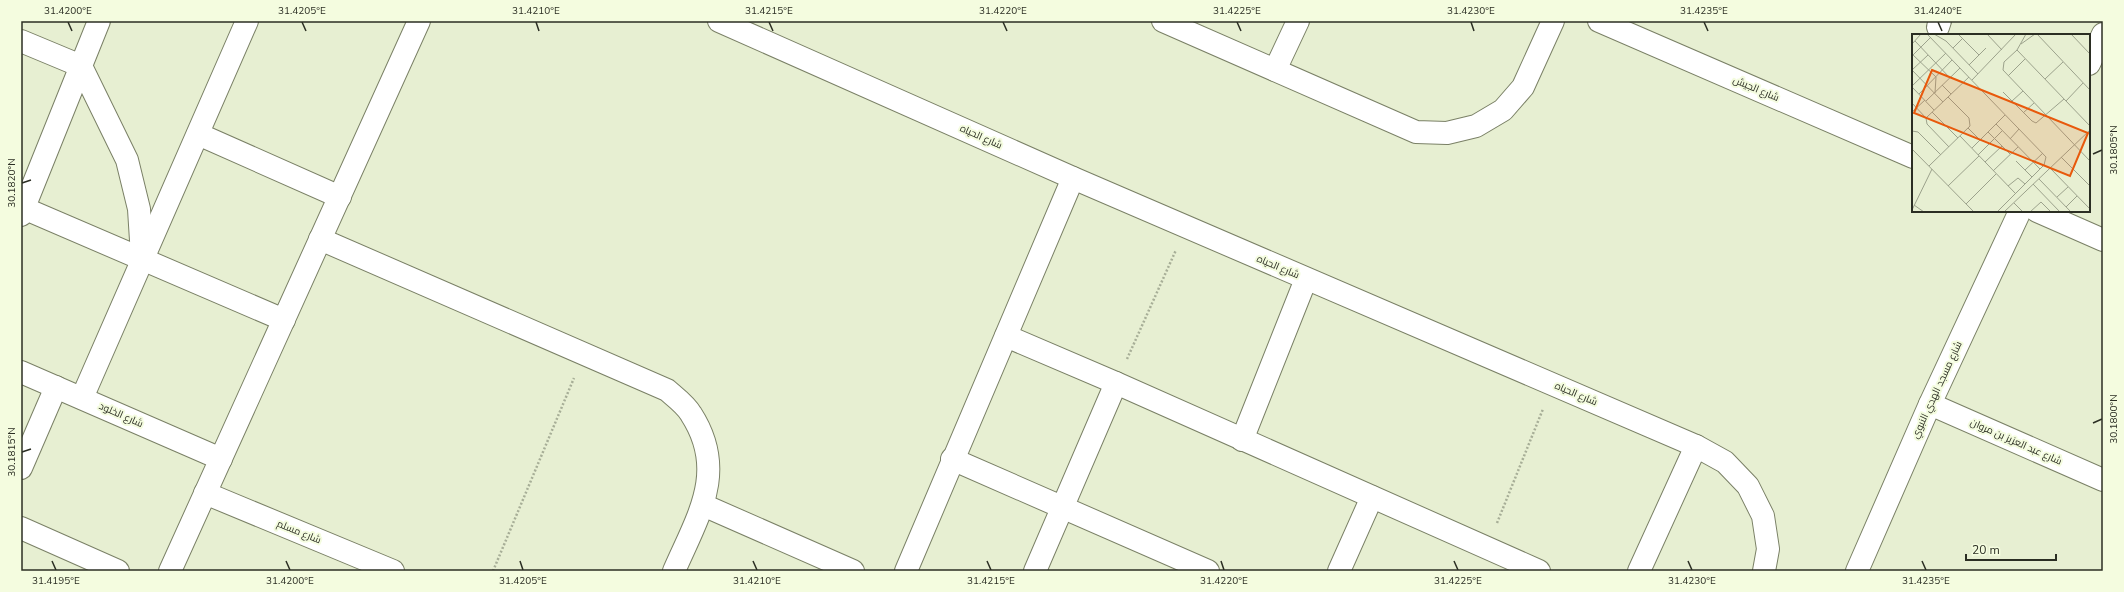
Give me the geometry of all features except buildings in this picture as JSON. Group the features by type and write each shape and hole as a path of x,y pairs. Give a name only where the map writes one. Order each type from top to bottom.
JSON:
{"street":[{"path":"99,21 22,210 142,259 284,320"},
{"path":"82,398 246,21"},
{"path":"170,571 419,21"},
{"name":"شارع الحياه","path":"719,21 1073,178 1696,446 1725,462 1748,486 1763,516 1768,549 1764,571"},
{"path":"1163,21 1416,132 1447,133 1476,126 1503,110 1523,87 1553,21"},
{"path":"1275,70 1298,21"},
{"name":"شارع الجيش","path":"1600,21 1912,157"},
{"path":"2090,62 2103,34"},
{"path":"21,42 81,66 127,160 139,209 142,259"},
{"path":"198,134 340,196"},
{"path":"906,571 952,458 1073,178"},
{"name":"شارع مسجد الهدي النبوي","path":"1857,571 1930,404 2020,212"},
{"path":"2039,212 2103,240"},
{"path":"320,239 667,390 691,412 705,442 710,474 703,506 674,571"},
{"path":"1242,440 1306,279"},
{"path":"1006,336 1116,383 1539,571"},
{"name":"شارع الخلود","path":"21,372 221,459"},
{"path":"1035,571 1116,383"},
{"path":"21,468 56,387"},
{"name":"شارع عبد العزيز بن مروان","path":"1930,404 2103,480"},
{"path":"1639,571 1696,446"},
{"path":"952,458 1062,507 1177,565 1208,571"},
{"name":"شارع مسلم","path":"205,493 393,571"},
{"path":"1339,571 1372,497"},
{"path":"703,506 853,571"},
{"path":"21,528 118,571"}],"path":[{"path":"1116,383 1186,227"},
{"path":"493,571 584,354"},
{"path":"1487,548 1552,384"}]}
